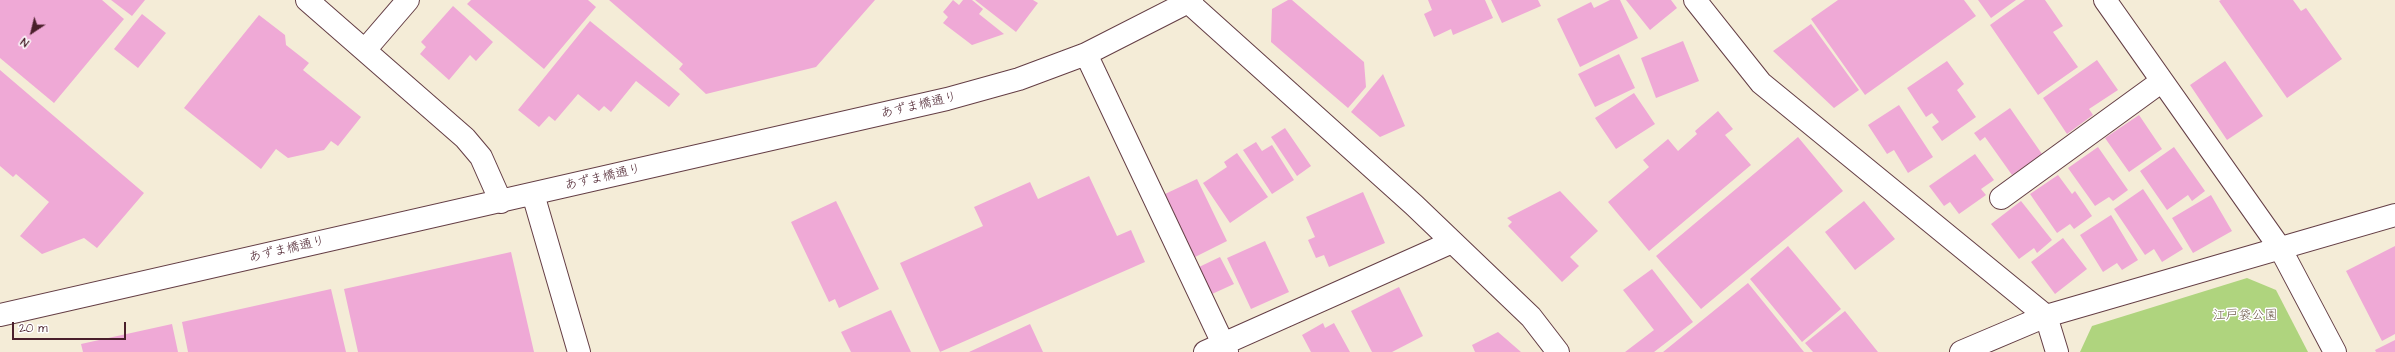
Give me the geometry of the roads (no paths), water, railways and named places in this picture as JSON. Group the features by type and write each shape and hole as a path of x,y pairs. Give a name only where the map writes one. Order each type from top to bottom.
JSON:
{"street":[{"path":"307,0 465,138 481,157 501,202"},
{"path":"365,50 408,0"},
{"path":"1694,0 1761,83 2046,316 2057,352"},
{"path":"2105,0 2280,248 2335,352"},
{"path":"1189,1 1452,242 1531,317 1558,352"},
{"name":"あずま橋通り","path":"0,315 947,100 1019,79 1086,54 1189,1"},
{"path":"1086,54 1219,349 1452,242"},
{"path":"2001,198 2162,80"},
{"path":"533,194 579,352"},
{"path":"1962,352 2046,316 2395,215"}],"park label":[{"name":"江戸袋公園","path":"2245,316"}]}
